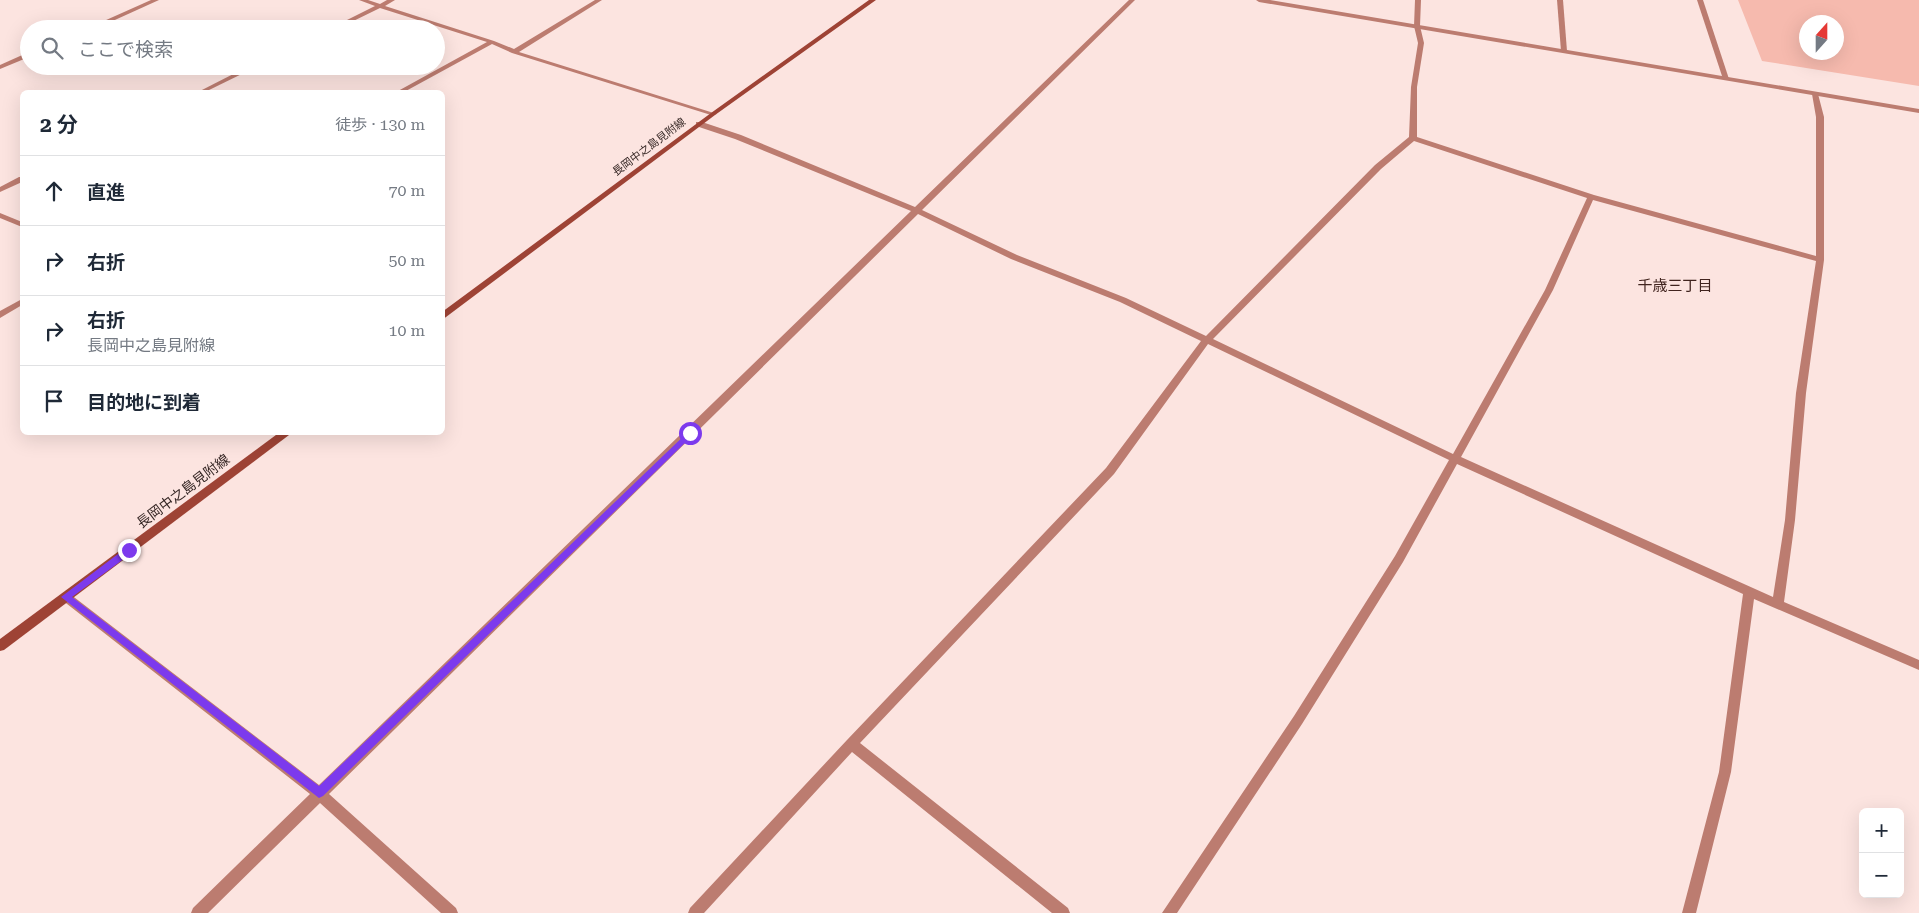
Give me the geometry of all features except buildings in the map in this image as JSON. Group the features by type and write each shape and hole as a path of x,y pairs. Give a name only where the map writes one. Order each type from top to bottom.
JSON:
{"main road":[{"name":"長岡中之島見附線","path":"445,315 713,114 873,0"},
{"name":"長岡中之島見附線","path":"0,646 284,435"}],"street":[{"path":"110,20 156,0"},
{"path":"362,0 424,20"},
{"path":"351,20 392,0"},
{"path":"514,52 599,0"},
{"path":"198,913 1132,0"},
{"path":"1264,0 1919,111"},
{"path":"695,913 851,744 1110,471 1206,341 1378,167 1413,138 1414,87 1422,43 1417,26 1418,0"},
{"path":"1560,0 1564,51"},
{"path":"1700,0 1726,79"},
{"path":"445,27 492,42 514,52 713,114"},
{"path":"445,68 492,42"},
{"path":"0,67 20,58"},
{"path":"205,90 236,75"},
{"path":"404,90 431,75"},
{"path":"1778,604 1790,520 1801,393 1820,260 1820,117 1815,94"},
{"path":"700,124 738,137 918,211 1014,256 1123,300 1455,459 1749,592 1919,665"},
{"path":"1413,138 1591,197 1820,260"},
{"path":"0,190 20,180"},
{"path":"1168,913 1303,712 1400,559 1549,290 1591,197"},
{"path":"0,215 20,224"},
{"path":"0,315 20,303"},
{"path":"1689,913 1725,772 1749,592"},
{"path":"66,597 319,793 451,913"},
{"path":"851,744 1063,913"}],"shaded area":[{"path":"1738,0 1919,0 1919,86 1762,61"}],"district":[{"name":"千歳三丁目","path":"1675,286"}],"route":[{"path":"129,550 66,597 319,793 690,433"}]}
